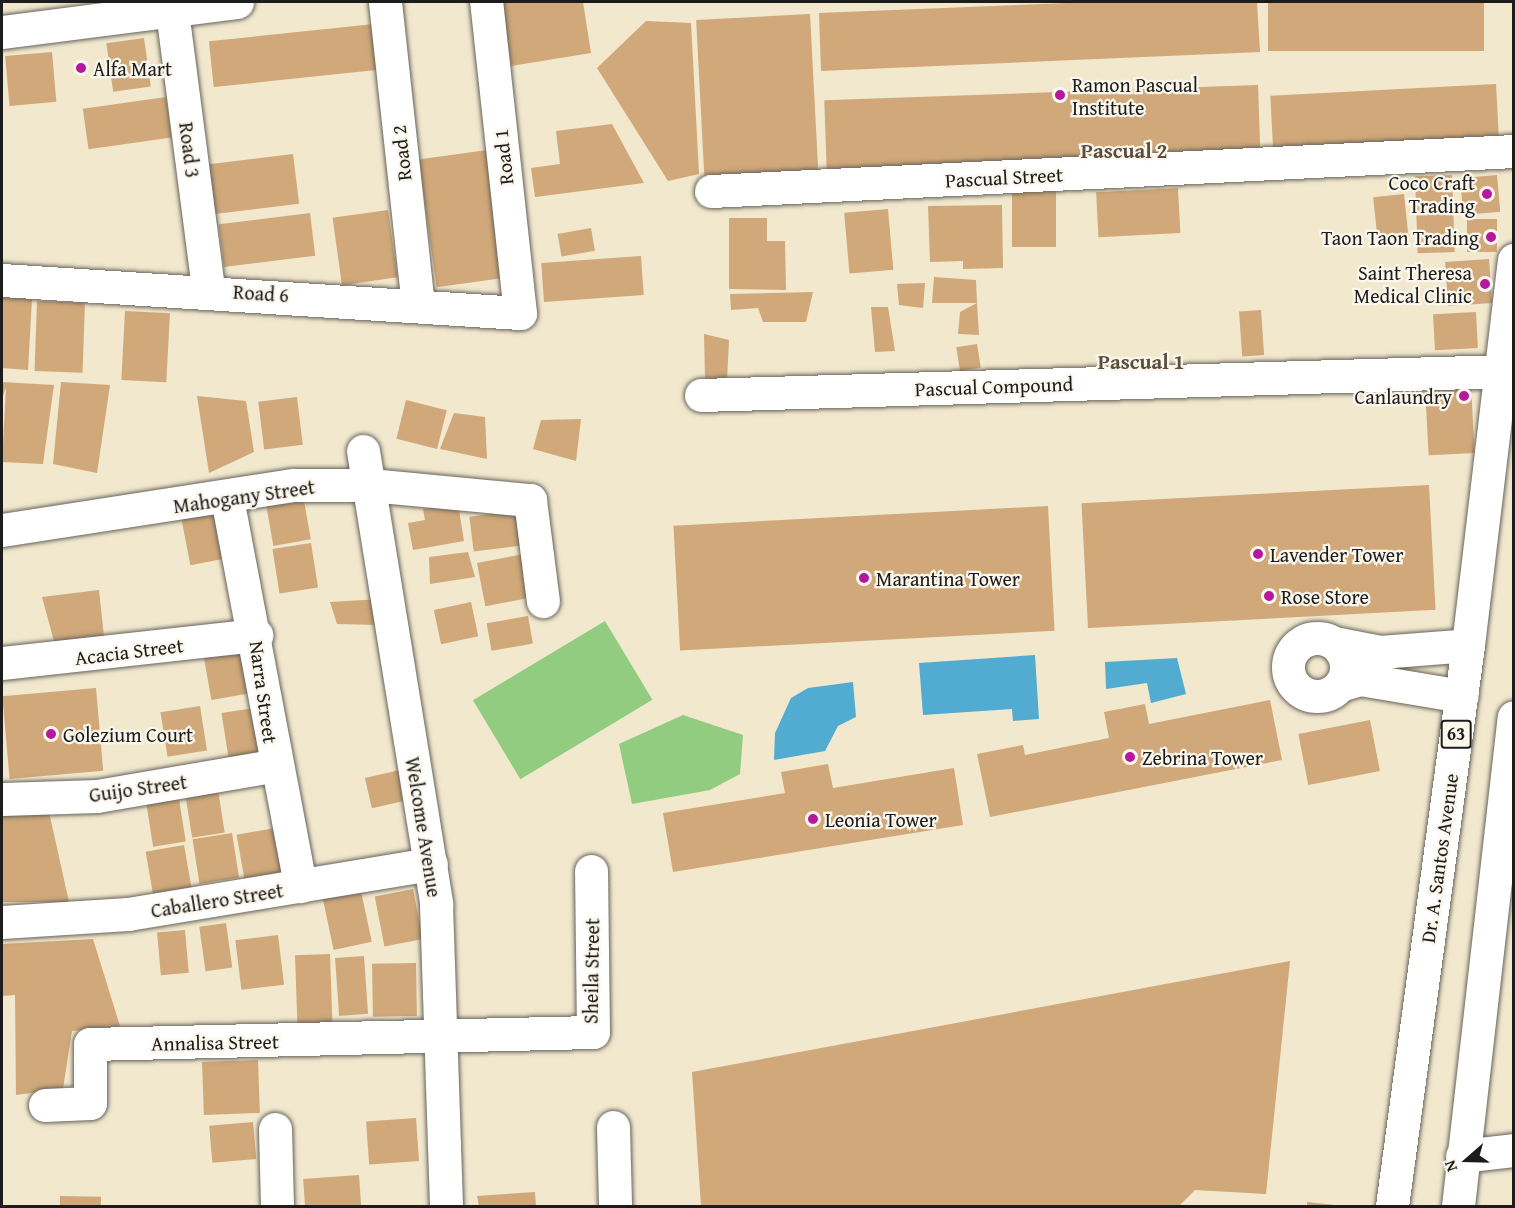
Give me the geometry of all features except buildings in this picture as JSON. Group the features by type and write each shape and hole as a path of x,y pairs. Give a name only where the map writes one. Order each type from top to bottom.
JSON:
{"street":[{"path":"2,32 172,11 222,2"},
{"name":"Road 2","path":"385,2 418,305"},
{"name":"Road 1","path":"486,2 520,313"},
{"name":"Road 3","path":"172,11 208,289"},
{"name":"Pascual Street","path":"711,191 1514,152"},
{"name":"Dr. A. Santos Avenue","path":"1392,1206 1462,696 1503,371 1514,260"},
{"name":"Road 6","path":"2,280 208,289 520,313"},
{"name":"Pascual Compound","path":"701,394 1503,371"},
{"name":"Welcome Avenue","path":"363,452 431,864 443,1037 446,1206"},
{"name":"Mahogany Street","path":"2,530 227,498 294,485 370,484 530,500 543,601"},
{"name":"Narra Street","path":"227,498 256,635 273,766 300,886"},
{"name":"Acacia Street","path":"2,663 256,635"},
{"path":"1462,696 1360,679 1313,696 1296,687 1288,669 1293,650 1305,640 1380,652 1468,645"},
{"path":"1334,643 1346,663 1340,685"},
{"path":"1458,1206 1514,717"},
{"name":"Guijo Street","path":"2,799 97,796 273,766"},
{"name":"Caballero Street","path":"2,922 128,914 431,864"},
{"name":"Sheila Street","path":"443,1037 593,1032 591,871"},
{"name":"Annalisa Street","path":"45,1105 90,1103 90,1044 443,1037"},
{"path":"613,1127 615,1206"},
{"path":"275,1129 277,1206"},
{"path":"1462,1156 1514,1150"}],"green space":[{"path":"605,621 652,700 520,779 473,700"},
{"path":"683,715 743,735 740,774 710,790 632,804 619,744"}],"water":[{"path":"1035,655 1039,719 1013,721 1012,709 923,715 919,663"},
{"path":"1177,658 1186,694 1151,703 1147,683 1106,689 1105,662"},
{"path":"853,682 856,717 838,726 825,751 774,760 775,733 791,698 808,688"}],"place":[{"name":"Alfa Mart","path":"81,68"},
{"name":"Ramon Pascual Institute","path":"1060,95"},
{"name":"Coco Craft Trading","path":"1487,194"},
{"name":"Taon Taon Trading","path":"1491,237"},
{"name":"Saint Theresa Medical Clinic","path":"1485,284"},
{"name":"Canlaundry","path":"1464,396"},
{"name":"Lavender Tower","path":"1258,554"},
{"name":"Marantina Tower","path":"864,578"},
{"name":"Rose Store","path":"1269,596"},
{"name":"Golezium Court","path":"51,734"},
{"name":"Zebrina Tower","path":"1130,757"},
{"name":"Leonia Tower","path":"813,819"}],"district":[{"name":"Pascual 2","path":"1124,151"},
{"name":"Pascual 1","path":"1141,362"}]}
